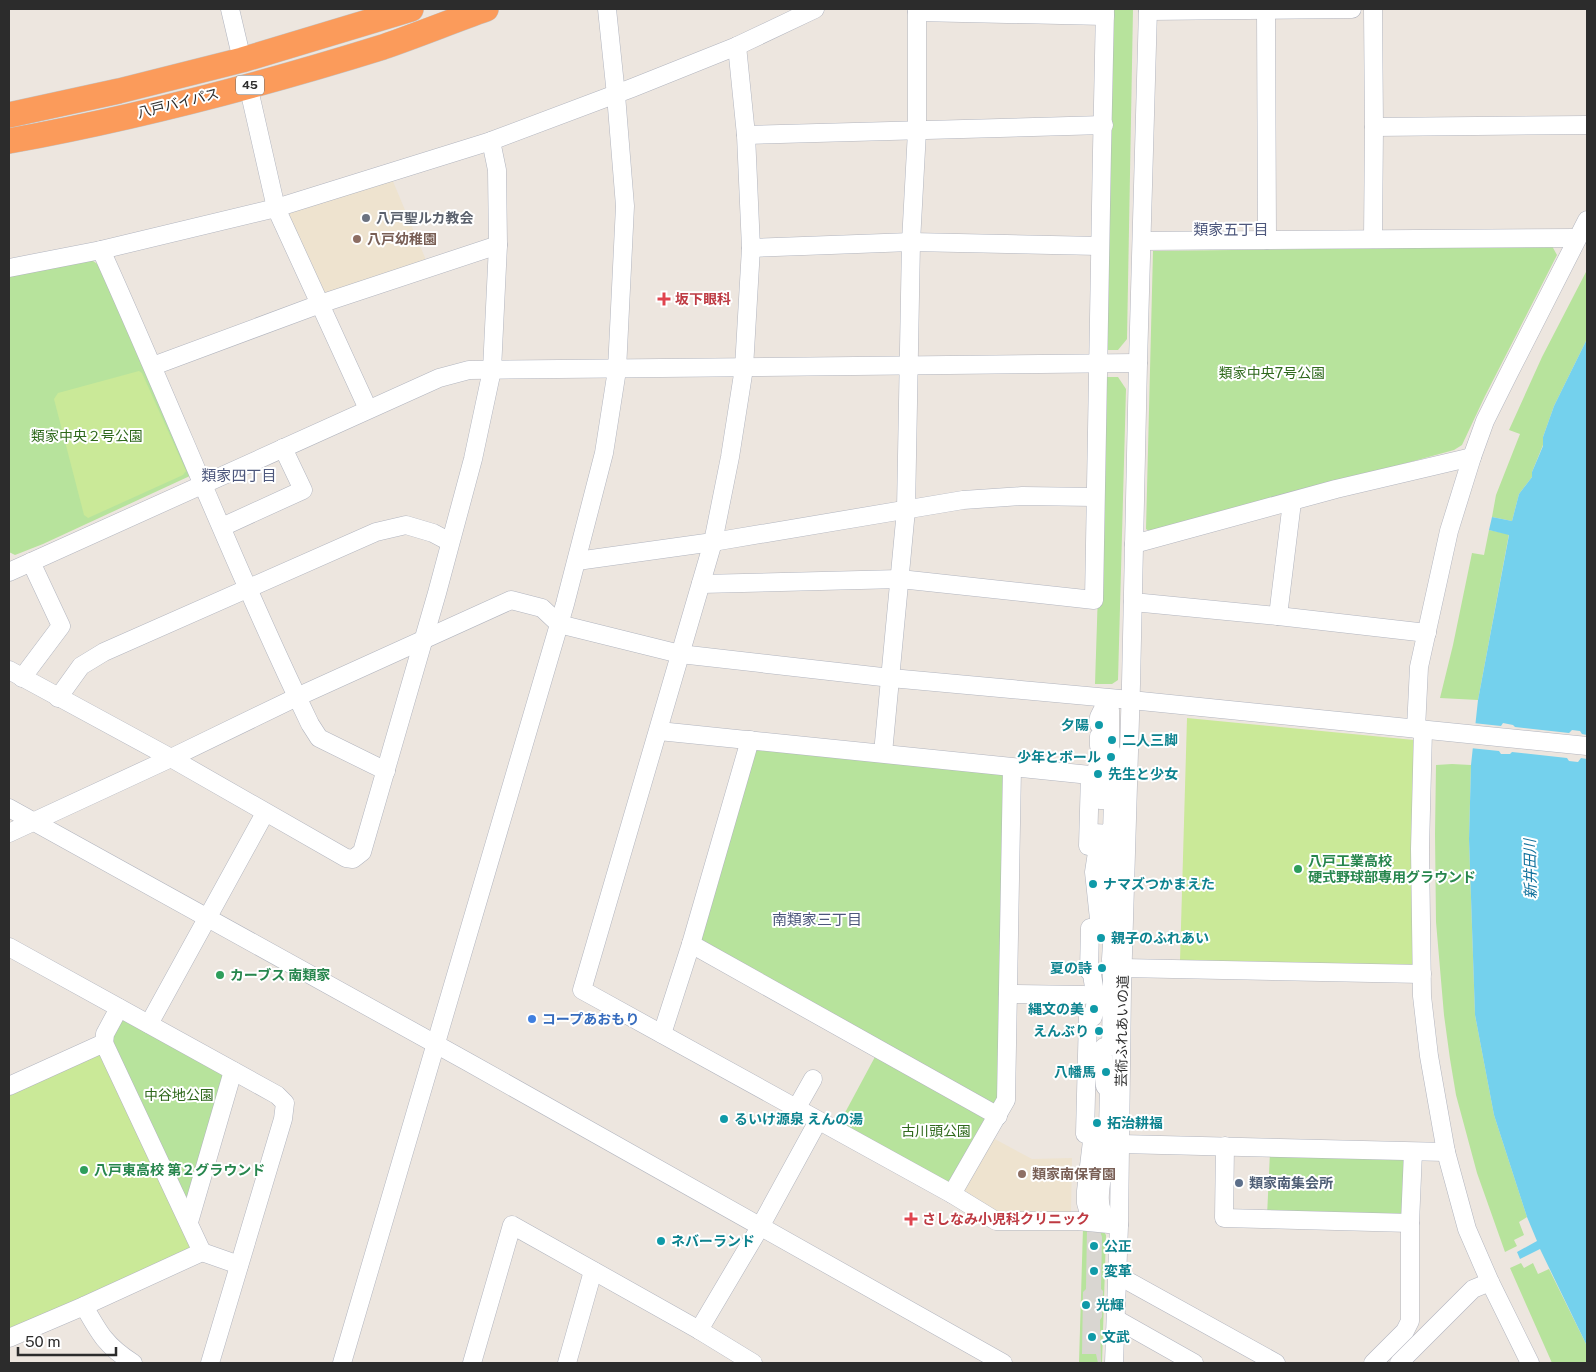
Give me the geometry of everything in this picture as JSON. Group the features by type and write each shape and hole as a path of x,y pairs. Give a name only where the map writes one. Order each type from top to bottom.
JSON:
{"highway":[{"name":"八戸バイパス","path":"9,115 119,92 242,60 411,9"},
{"name":"八戸バイパス","path":"9,141 64,131 155,110 248,85 384,46 486,9"}],"street":[{"path":"230,9 242,60"},
{"path":"342,1363 577,562 604,453 617,370 625,206 607,9"},
{"path":"9,268 101,250 276,208 491,141 616,95 737,46 815,9"},
{"path":"1266,9 1267,240"},
{"path":"1148,10 1352,9"},
{"path":"1373,9 1373,239"},
{"path":"701,584 900,579 1094,600 1099,246 1104,125 1105,12 917,10 916,131 911,242 906,510 900,579 891,678 883,753"},
{"name":"芸術ふれあいの道","path":"1114,1363 1119,1225 1123,968 1148,10"},
{"path":"737,46 746,135 751,248 744,368 730,457 713,542 582,990 952,1194 996,1221 1078,1222 1119,1225"},
{"path":"248,85 276,208 368,409"},
{"path":"746,135 1104,125"},
{"path":"1374,127 1587,125"},
{"path":"31,562 61,626 16,674 171,758 346,858 353,859 362,852 424,640 472,460 492,370 498,245 497,170 491,141"},
{"path":"1530,1363 1490,1282 1467,1229 1446,1152 1428,1056 1422,996 1419,667 1449,531 1485,421 1587,220"},
{"path":"1142,241 1577,238"},
{"path":"751,248 911,242 1099,246"},
{"path":"153,366 320,304 498,245"},
{"path":"101,250 248,588 319,738 386,771"},
{"path":"9,572 368,409 439,378 469,370 617,370 1138,363"},
{"path":"222,526 303,490 283,448"},
{"path":"1134,544 1336,490 1472,457"},
{"path":"577,562 713,542 963,500 1022,496 1095,497"},
{"path":"1278,616 1292,502"},
{"path":"58,698 81,666 104,652 376,532 406,525 433,533 450,542"},
{"path":"9,833 298,697 511,600 542,608 559,624 680,654 891,678 1587,746"},
{"path":"1133,602 1427,633"},
{"path":"1103,709 1110,710 1110,748 1113,764 1110,767 1109,780 1111,786 1116,790 1115,847 1108,868 1110,928 1113,928 1111,1046 1104,1047 1103,1057 1105,1086 1109,1090 1107,1168 1104,1170 1100,1196 1101,1208 1106,1216 1090,1217 1086,1203 1086,1191 1093,1133 1085,1134 1088,1016 1092,1017 1096,1001 1092,974 1089,971 1090,928 1096,927 1100,919 1094,872 1098,846 1093,846 1093,833 1112,834 1113,799 1100,800 1101,786 1097,780 1097,768 1100,765 1102,751 1099,746 1099,736 1102,733 1102,728 1099,725 1100,717 1103,709"},
{"path":"659,732 1090,775 1078,1222"},
{"path":"662,1034 691,944 750,740"},
{"path":"952,1194 1006,1100 1012,768"},
{"path":"9,808 1003,1363"},
{"path":"149,1024 265,813"},
{"path":"691,944 998,1116"},
{"path":"9,947 277,1094 285,1103 283,1119 210,1363"},
{"path":"1123,968 1422,974"},
{"path":"1008,994 1084,995"},
{"path":"119,1008 105,1034 104,1043 202,1252"},
{"path":"9,1086 104,1043"},
{"path":"189,1222 234,1071"},
{"path":"796,1109 813,1079"},
{"path":"699,1330 760,1227 818,1121"},
{"path":"1120,1144 1446,1152"},
{"path":"1225,1146 1224,1218 1410,1223"},
{"path":"1373,1363 1405,1332 1410,1321 1412,1152"},
{"path":"472,1363 512,1224 699,1330 753,1363"},
{"path":"9,1338 202,1252 239,1265"},
{"path":"567,1363 593,1271"},
{"path":"1117,1276 1276,1363"},
{"path":"1399,1363 1472,1289 1490,1282"},
{"path":"84,1306 100,1335 118,1354 133,1363"},
{"path":"1116,1319 1194,1363"}],"shaded area":[{"name":"八戸幼稚園","path":"392,179 426,260 330,295 320,291 287,218 293,208"},
{"name":"類家南保育園","path":"993,1138 1032,1159 1072,1158 1071,1212 999,1216 964,1196 963,1190"},
{"path":"1087,1228 1099,1228 1102,1237 1101,1363 1098,1363 1096,1354 1082,1354"}],"green space":[{"path":"1112,9 1133,9 1127,339 1118,350 1104,350"},
{"name":"類家中央7号公園","path":"1552,246 1557,255 1462,445 1454,450 1152,533 1146,529 1153,251"},
{"name":"類家中央２号公園","path":"90,259 99,265 192,475 43,544 15,555 9,552 9,274"},
{"path":"1587,270 1587,339 1554,406 1532,477 1519,494 1512,521 1492,517 1496,495 1520,434 1509,430 1542,357"},
{"path":"139,371 142,373 186,471 183,475 88,518 84,515 54,399 58,393"},
{"path":"1105,377 1118,377 1126,389 1118,680 1112,684 1095,684"},
{"path":"1489,530 1509,534 1478,700 1440,698 1472,553 1484,555"},
{"name":"八戸工業高校 硬式野球部専用グラウンド","path":"1187,718 1414,740 1417,745 1416,963 1410,968 1180,961"},
{"path":"753,748 1004,771 999,1102 993,1106 701,943 698,937"},
{"path":"1436,765 1471,765 1469,839 1475,1015 1494,1115 1527,1217 1519,1222 1524,1235 1514,1240 1517,1246 1505,1252 1477,1173 1456,1095 1444,1015 1436,922"},
{"name":"中谷地公園","path":"125,1019 222,1073 224,1081 189,1196 182,1197 110,1042 119,1020"},
{"name":"八戸東高校 第２グラウンド","path":"102,1050 195,1249 9,1333 9,1092"},
{"name":"古川頭公園","path":"876,1055 986,1115 988,1121 950,1183 840,1122"},
{"path":"1270,1152 1408,1155 1407,1219 1267,1216"},
{"path":"1083,1228 1102,1229 1106,1235 1102,1363 1079,1363"},
{"path":"1521,1263 1524,1268 1533,1263 1538,1274 1549,1269 1587,1346 1587,1363 1552,1363 1510,1268"}],"water":[{"name":"新井田川","path":"1587,339 1587,1346 1540,1249 1520,1259 1517,1252 1537,1241 1527,1217 1494,1115 1475,1015 1469,839 1471,765 1478,700 1509,535 1489,530 1492,517 1512,521 1519,494 1532,477 1554,406"}],"pier":[{"path":"1473,723 1501,726 1503,723 1515,727 1569,733 1572,730 1580,731 1582,734 1587,735 1587,759 1581,758 1578,762 1569,761 1567,758 1512,752 1510,754 1501,754 1499,751 1470,748"}],"place":[{"name":"八戸聖ルカ教会","path":"366,218"},
{"name":"八戸幼稚園","path":"357,239"},
{"name":"坂下眼科","path":"664,299"},
{"name":"夕陽","path":"1099,725"},
{"name":"二人三脚","path":"1112,740"},
{"name":"少年とボール","path":"1111,757"},
{"name":"先生と少女","path":"1098,774"},
{"name":"八戸工業高校 硬式野球部専用グラウンド","path":"1298,869"},
{"name":"ナマズつかまえた","path":"1093,884"},
{"name":"親子のふれあい","path":"1101,938"},
{"name":"夏の詩","path":"1102,968"},
{"name":"カーブス 南類家","path":"220,975"},
{"name":"縄文の美","path":"1094,1009"},
{"name":"コープあおもり","path":"532,1019"},
{"name":"えんぶり","path":"1099,1031"},
{"name":"八幡馬","path":"1106,1072"},
{"name":"るいけ源泉 えんの湯","path":"724,1119"},
{"name":"拓治耕福","path":"1097,1123"},
{"name":"八戸東高校 第２グラウンド","path":"84,1170"},
{"name":"類家南保育園","path":"1022,1174"},
{"name":"類家南集会所","path":"1239,1183"},
{"name":"さしなみ小児科クリニック","path":"911,1219"},
{"name":"ネバーランド","path":"661,1241"},
{"name":"公正","path":"1094,1246"},
{"name":"変革","path":"1094,1271"},
{"name":"光輝","path":"1086,1305"},
{"name":"文武","path":"1092,1337"}],"district":[{"name":"類家五丁目","path":"1231,229"},
{"name":"類家四丁目","path":"239,475"},
{"name":"南類家三丁目","path":"817,919"}]}
